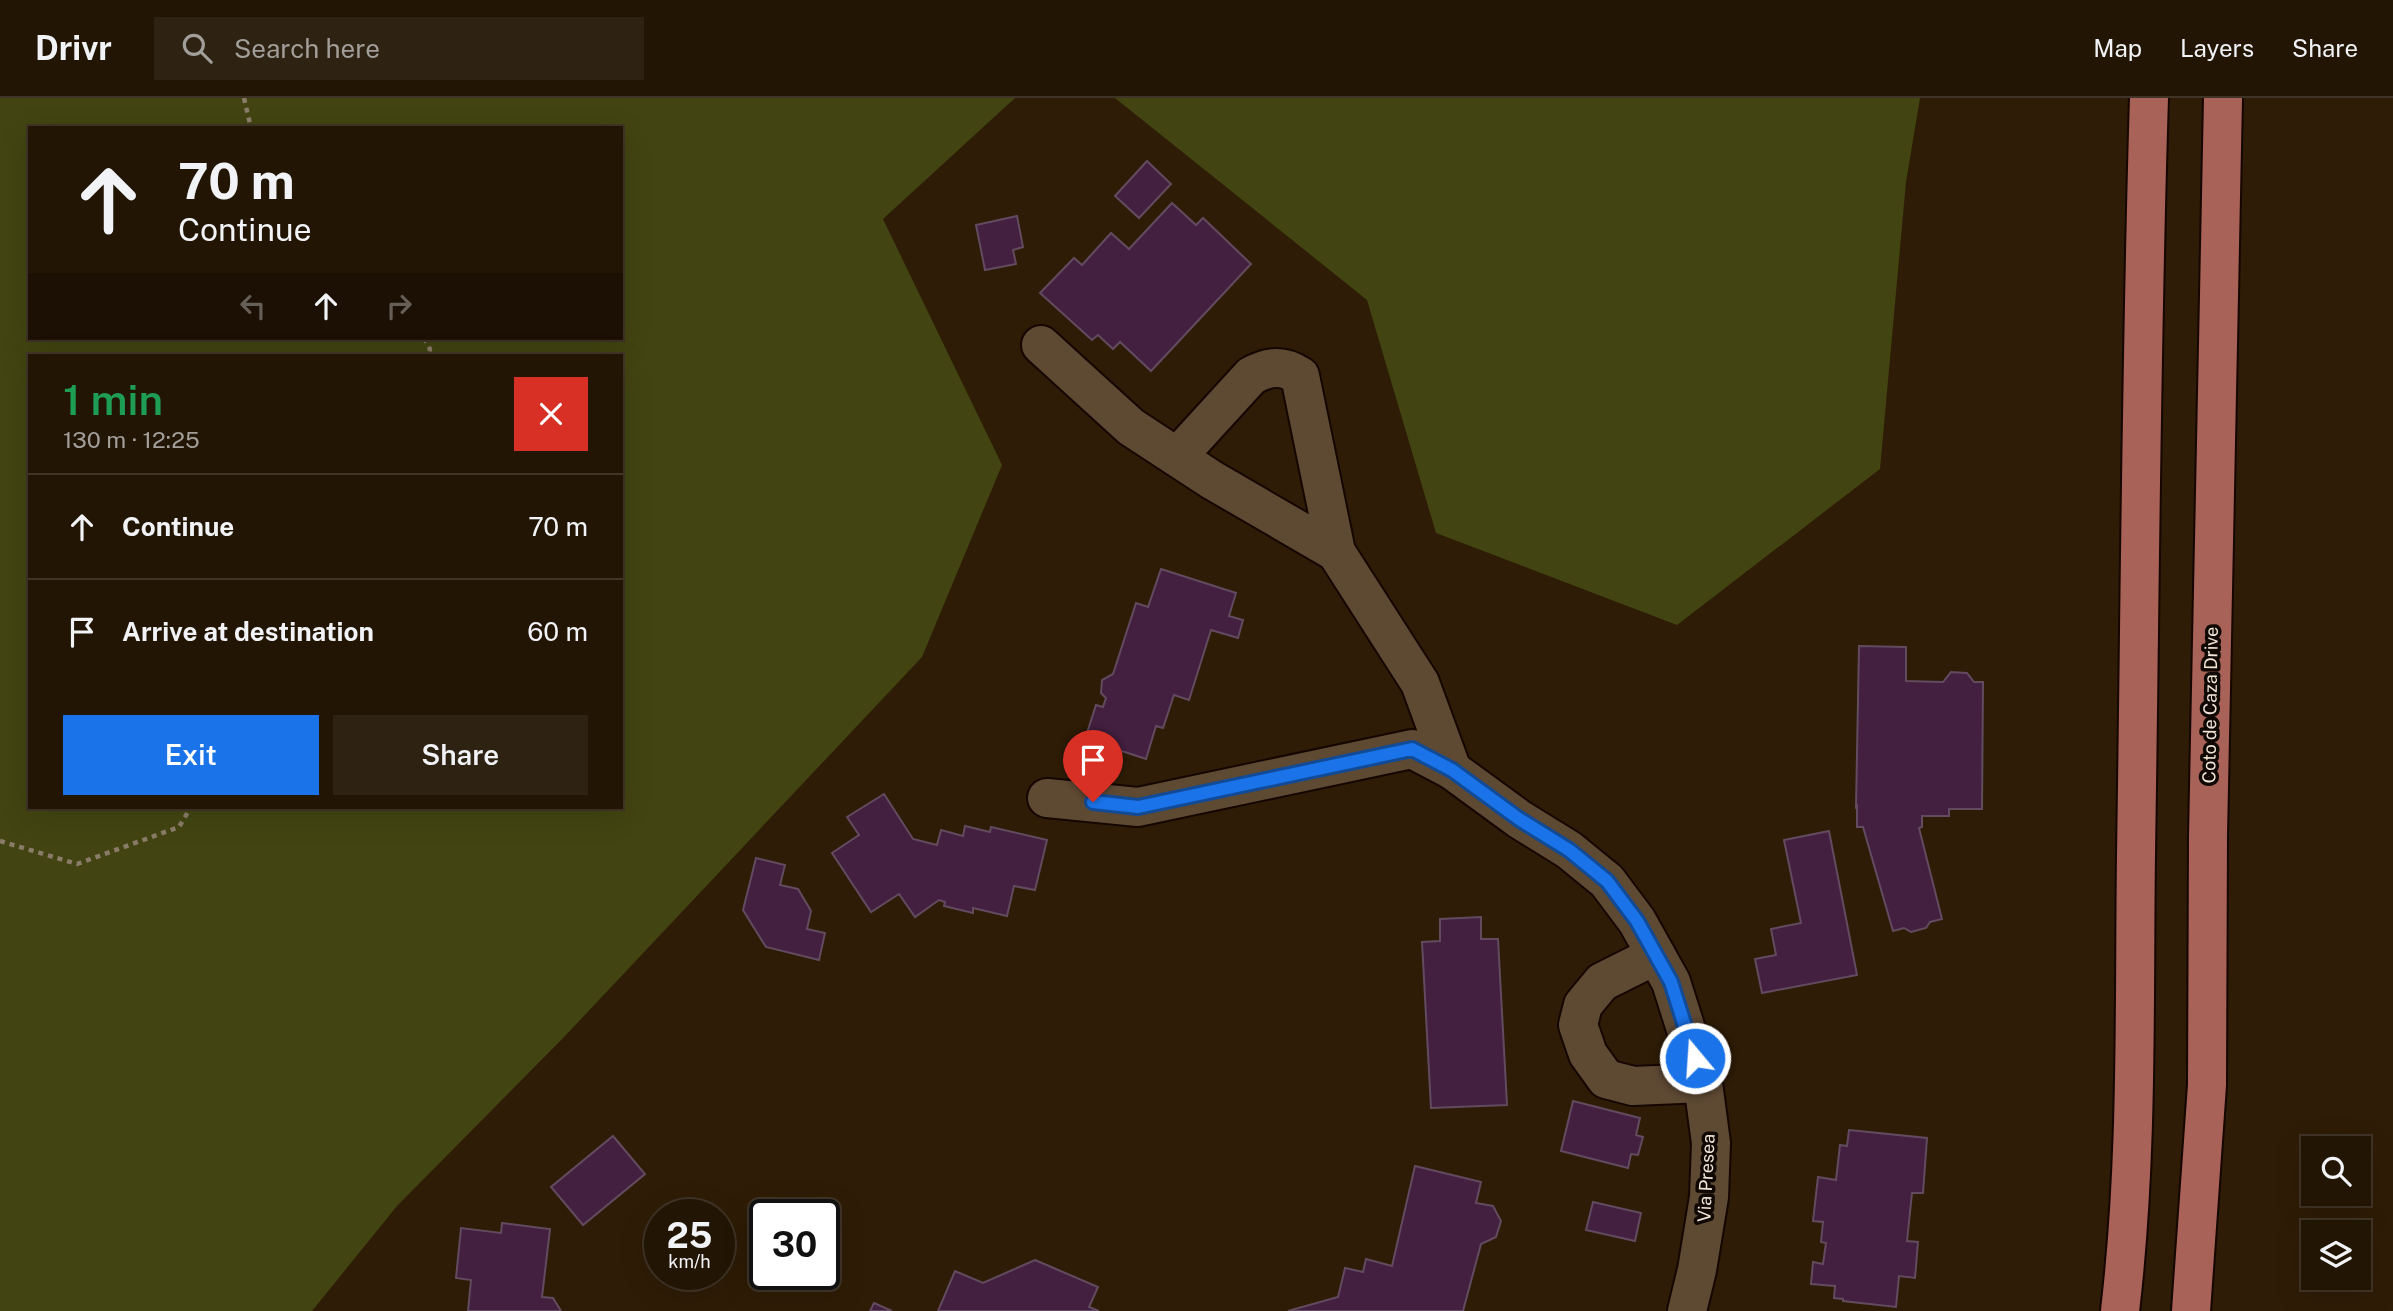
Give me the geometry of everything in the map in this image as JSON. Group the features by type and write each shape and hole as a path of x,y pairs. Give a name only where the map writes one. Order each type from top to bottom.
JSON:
{"main road":[{"path":"2120,1311 2127,1256 2133,1106 2144,267 2149,98"},
{"name":"Coto de Caza Drive","path":"2191,1311 2207,1085 2208,836 2223,98"}],"street":[{"path":"1041,345 1131,426 1212,480 1336,552"},
{"path":"1177,457 1251,376 1264,368 1289,368 1300,376 1336,552 1420,683 1452,770"},
{"name":"Via Presea","path":"1047,797 1138,807 1412,749 1452,770 1519,819 1569,850 1607,881 1637,921 1671,982 1703,1083 1711,1143 1709,1197 1687,1311"},
{"path":"1656,955 1602,982 1583,1005 1578,1025 1588,1055 1605,1079 1633,1086 1703,1083"}],"path":[{"path":"244,98 251,126"},
{"path":"0,841 77,864 179,827 190,809"}],"green space":[{"path":"0,98 1015,98 883,219 1002,465 922,657 565,1036 397,1206 312,1311 0,1311"},
{"path":"1115,98 1920,98 1906,182 1880,469 1677,625 1436,533 1367,300"}],"building":[{"path":"1147,161 1171,184 1139,218 1115,196"},
{"path":"1172,203 1196,225 1203,218 1251,264 1151,371 1120,342 1113,349 1098,335 1092,340 1040,293 1074,258 1082,265 1111,233 1129,249"},
{"path":"1017,216 1023,247 1013,250 1016,264 985,270 976,225"},
{"path":"1161,569 1236,593 1229,616 1243,620 1238,638 1211,630 1189,700 1174,695 1163,728 1156,726 1146,759 1085,739 1096,705 1103,707 1106,698 1101,693 1102,680 1113,674 1136,603 1148,607"},
{"path":"1859,646 1906,647 1906,681 1943,682 1951,672 1967,673 1974,682 1983,682 1982,809 1949,809 1949,816 1922,816 1922,827 1919,828 1942,919 1930,922 1926,928 1911,932 1904,928 1893,931 1863,827 1857,827"},
{"path":"884,794 913,839 937,845 941,830 963,836 965,826 990,832 991,827 1047,840 1035,890 1014,886 1007,916 973,908 973,913 944,906 945,902 939,900 915,917 899,894 871,912 832,853 859,835 847,817"},
{"path":"1829,831 1857,975 1762,993 1755,959 1776,955 1771,929 1801,923 1784,840"},
{"path":"756,858 785,865 780,885 798,889 811,911 807,929 825,933 819,960 766,947 743,910"},
{"path":"1481,917 1481,939 1498,939 1507,1105 1431,1108 1422,942 1440,941 1440,919"},
{"path":"1573,1101 1640,1118 1636,1135 1643,1137 1638,1155 1631,1154 1628,1168 1561,1151"},
{"path":"1849,1130 1927,1138 1923,1193 1912,1193 1907,1241 1918,1242 1915,1278 1899,1276 1896,1307 1843,1301 1834,1298 1835,1286 1811,1284 1813,1262 1823,1264 1826,1243 1821,1242 1823,1222 1813,1221 1818,1177 1836,1180 1840,1145 1847,1146"},
{"path":"613,1136 645,1174 583,1225 551,1187"},
{"path":"1415,1166 1481,1182 1476,1203 1493,1206 1501,1221 1496,1237 1481,1244 1463,1311 1288,1311 1338,1297 1345,1268 1363,1272 1366,1259 1392,1266"},
{"path":"1593,1202 1641,1213 1635,1241 1586,1230"},
{"path":"502,1223 550,1229 542,1297 553,1298 561,1311 468,1311 471,1280 456,1278 461,1228 501,1233"},
{"path":"1035,1260 1098,1287 1089,1307 1099,1311 938,1311 955,1271 983,1283"},
{"path":"874,1303 892,1311 870,1311"}],"route":[{"path":"1093,802 1138,807 1412,749 1452,770 1519,819 1569,850 1607,881 1637,921 1671,982 1695,1058"}]}
